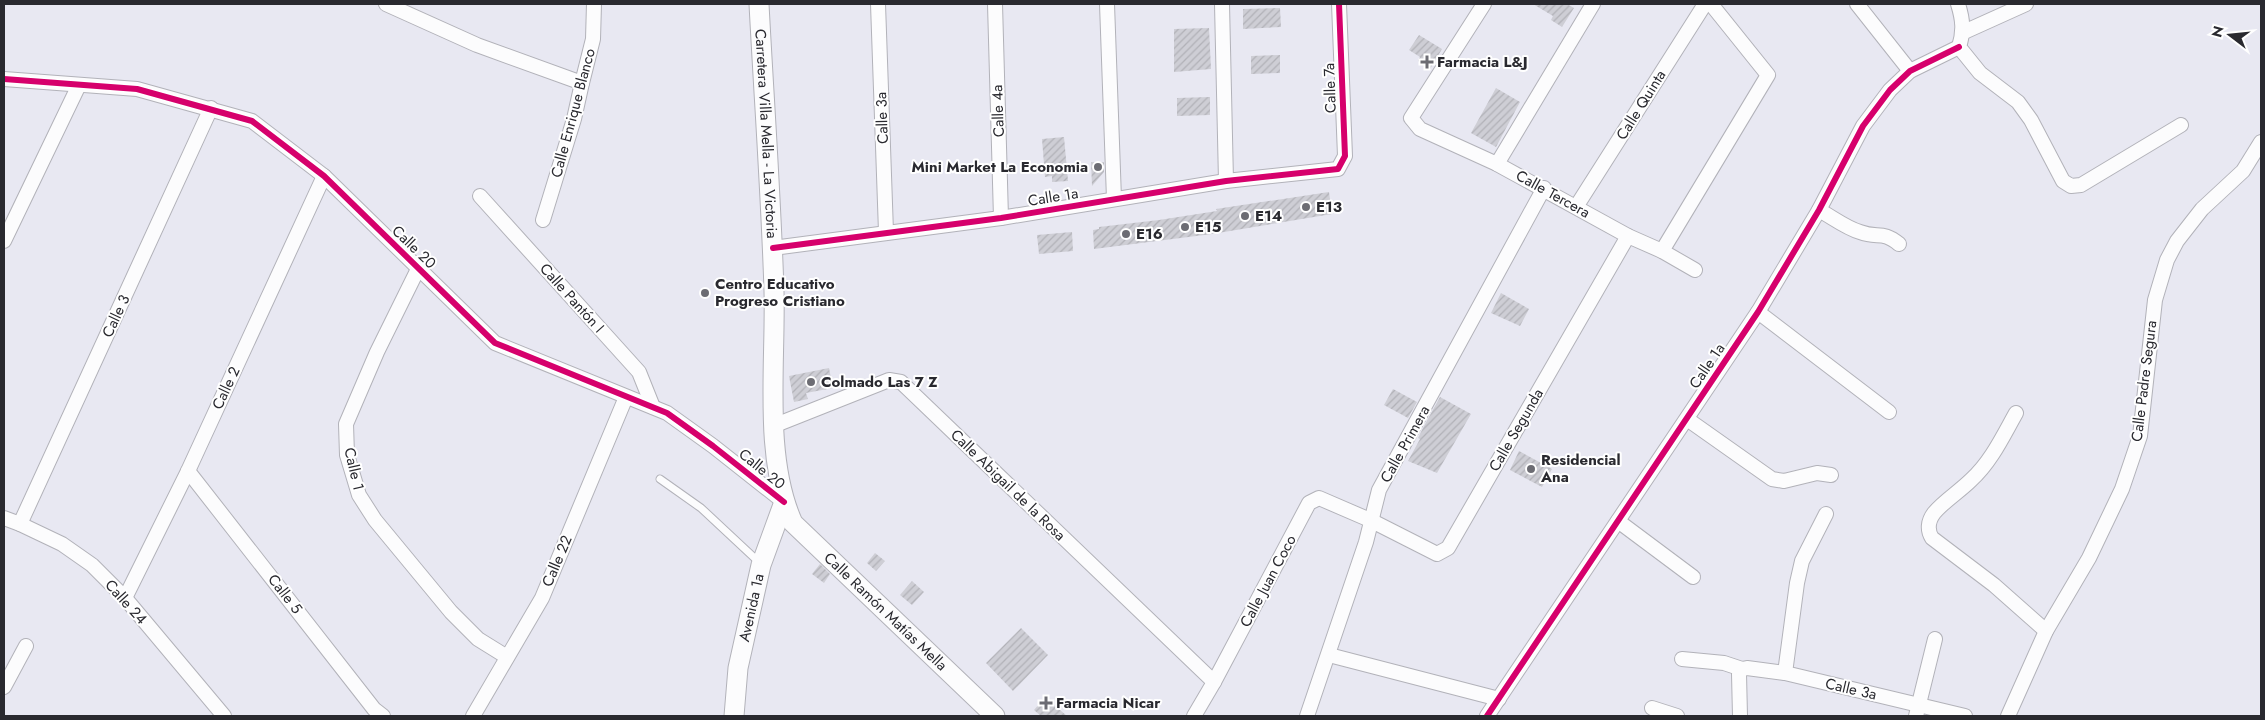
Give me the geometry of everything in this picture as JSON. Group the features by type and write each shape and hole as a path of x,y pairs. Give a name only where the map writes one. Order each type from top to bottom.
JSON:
{"main road":[{"name":"Carretera Villa Mella - La Victoria","path":"759,4 773,248 773,426 784,502"},
{"name":"Avenida 1a","path":"734,716 738,668 761,564 784,502"},
{"name":"Calle Ramón Matías Mella","path":"784,502 794,523 995,716"}],"street":[{"path":"386,4 477,45 582,83"},
{"name":"Calle Enrique Blanco","path":"543,220 574,119 593,39 594,4"},
{"name":"Calle 3a","path":"878,4 886,232"},
{"name":"Calle 4a","path":"995,4 1001,218"},
{"path":"1107,4 1114,199"},
{"path":"1222,4 1226,181"},
{"name":"Calle 7a","path":"1338,169 1345,156 1339,4"},
{"name":"Calle Tercera","path":"1484,4 1412,118 1420,129 1544,188 1628,236 1662,251 1695,270"},
{"path":"1497,164 1593,4"},
{"name":"Calle Quinta","path":"1576,207 1705,4"},
{"path":"1662,251 1768,75 1711,4"},
{"path":"1856,4 1910,70"},
{"path":"1958,4 1963,19 1964,32 1960,47 1980,73 2018,102 2031,120 2063,181 2072,186 2080,185 2181,125"},
{"path":"1964,32 2026,4"},
{"name":"Calle 1a","path":"1487,716 1758,312 1819,210 1863,126 1890,90 1910,70 1960,47"},
{"name":"Calle 20","path":"4,79 137,89 211,108 252,121 324,176 495,343 667,413 713,446 784,502"},
{"path":"4,241 79,85"},
{"name":"Calle 3","path":"20,524 211,108"},
{"name":"Calle Padre Segura","path":"2008,716 2046,631 2089,558 2122,488 2140,436 2154,300 2167,260 2177,241 2202,209 2243,170 2261,142"},
{"name":"Calle 1a","path":"773,248 1001,218 1226,181 1338,169"},
{"name":"Calle 2","path":"125,598 188,471 324,176"},
{"name":"Calle Primera","path":"1307,716 1366,542 1379,490 1544,188"},
{"name":"Calle Pantón I","path":"480,196 638,372 652,407"},
{"path":"1819,210 1858,232 1870,236 1888,236 1899,244"},
{"name":"Calle Segunda","path":"1370,520 1437,554 1448,548 1628,236"},
{"name":"Calle 1","path":"418,269 377,352 346,424 348,455 359,495 375,520 451,612 478,639 507,657"},
{"path":"1758,312 1889,412"},
{"name":"Calle Abigail de la Rosa","path":"773,426 889,380 901,382 1214,682"},
{"name":"Calle 22","path":"473,716 542,598 626,397"},
{"path":"2016,413 1992,455 1972,479 1934,513 1929,522 1928,531 1932,538 1994,585 2046,631"},
{"path":"1687,419 1772,479 1784,481 1816,473 1831,475"},
{"name":"Calle 5","path":"188,471 374,709 383,716"},
{"name":"Calle Juan Coco","path":"1194,716 1309,503 1319,498 1370,520"},
{"path":"1785,673 1802,561 1826,514"},
{"name":"Calle 24","path":"4,518 62,544 92,564 125,598 224,716"},
{"path":"1618,521 1693,577"},
{"path":"1918,711 1935,639"},
{"path":"4,687 26,646"},
{"path":"1329,655 1499,699"},
{"name":"Calle 3a","path":"1682,659 1724,662 1740,672 1747,668 1785,673 1918,711 1964,716"},
{"path":"1740,672 1740,716"},
{"path":"1652,708 1677,716"}],"lane":[{"path":"660,479 700,508 761,564"}],"building":[{"path":"1533,4 1567,4 1574,8 1562,27 1551,20 1553,16"},
{"path":"1280,8 1281,27 1243,29 1243,9"},
{"path":"1209,28 1211,69 1174,72 1174,29"},
{"path":"1419,35 1442,49 1430,69 1418,61 1420,57 1409,50"},
{"path":"1280,55 1280,73 1251,74 1251,56"},
{"path":"1496,88 1520,102 1496,147 1471,133"},
{"path":"1210,97 1210,115 1177,116 1177,98"},
{"path":"1064,137 1068,181 1052,182 1052,176 1045,177 1042,139"},
{"name":"Mini Market La Economia","path":"1091,162 1104,162 1104,172 1092,186"},
{"path":"1329,192 1332,214 1212,234 1094,249 1093,230 1099,229 1099,227 1159,220 1217,211 1216,209"},
{"path":"1072,232 1073,251 1039,254 1037,235"},
{"path":"1501,293 1529,309 1520,326 1491,313"},
{"name":"Colmado Las 7 Z","path":"829,368 833,388 806,393 808,399 794,402 789,376"},
{"path":"1393,389 1417,402 1408,418 1384,405"},
{"path":"1440,397 1471,414 1437,473 1408,461"},
{"name":"Residencial Ana","path":"1519,451 1552,469 1542,487 1510,470"},
{"path":"875,553 885,561 876,571 867,563"},
{"path":"820,564 830,574 824,583 812,574"},
{"path":"912,581 924,592 912,605 900,595"},
{"path":"1021,628 1048,655 1013,691 986,663"},
{"name":"Farmacia Nicar","path":"1045,697 1067,716 1041,716 1034,710"}],"cycle path":[{"path":"773,248 1001,218 1226,181 1338,169 1345,156 1339,4"},
{"path":"1487,716 1758,312 1819,210 1863,126 1890,90 1910,71 1959,47"},
{"path":"4,79 137,89 252,121 324,176 495,343 667,413 713,446 784,502"}],"place":[{"name":"Farmacia L&J","path":"1427,62"},
{"name":"Mini Market La Economia","path":"1098,167"},
{"name":"E13","path":"1306,207"},
{"name":"E14","path":"1245,216"},
{"name":"E15","path":"1185,227"},
{"name":"E16","path":"1126,234"},
{"name":"Centro Educativo Progreso Cristiano","path":"705,293"},
{"name":"Colmado Las 7 Z","path":"811,382"},
{"name":"Residencial Ana","path":"1531,469"},
{"name":"Farmacia Nicar","path":"1046,703"}]}
